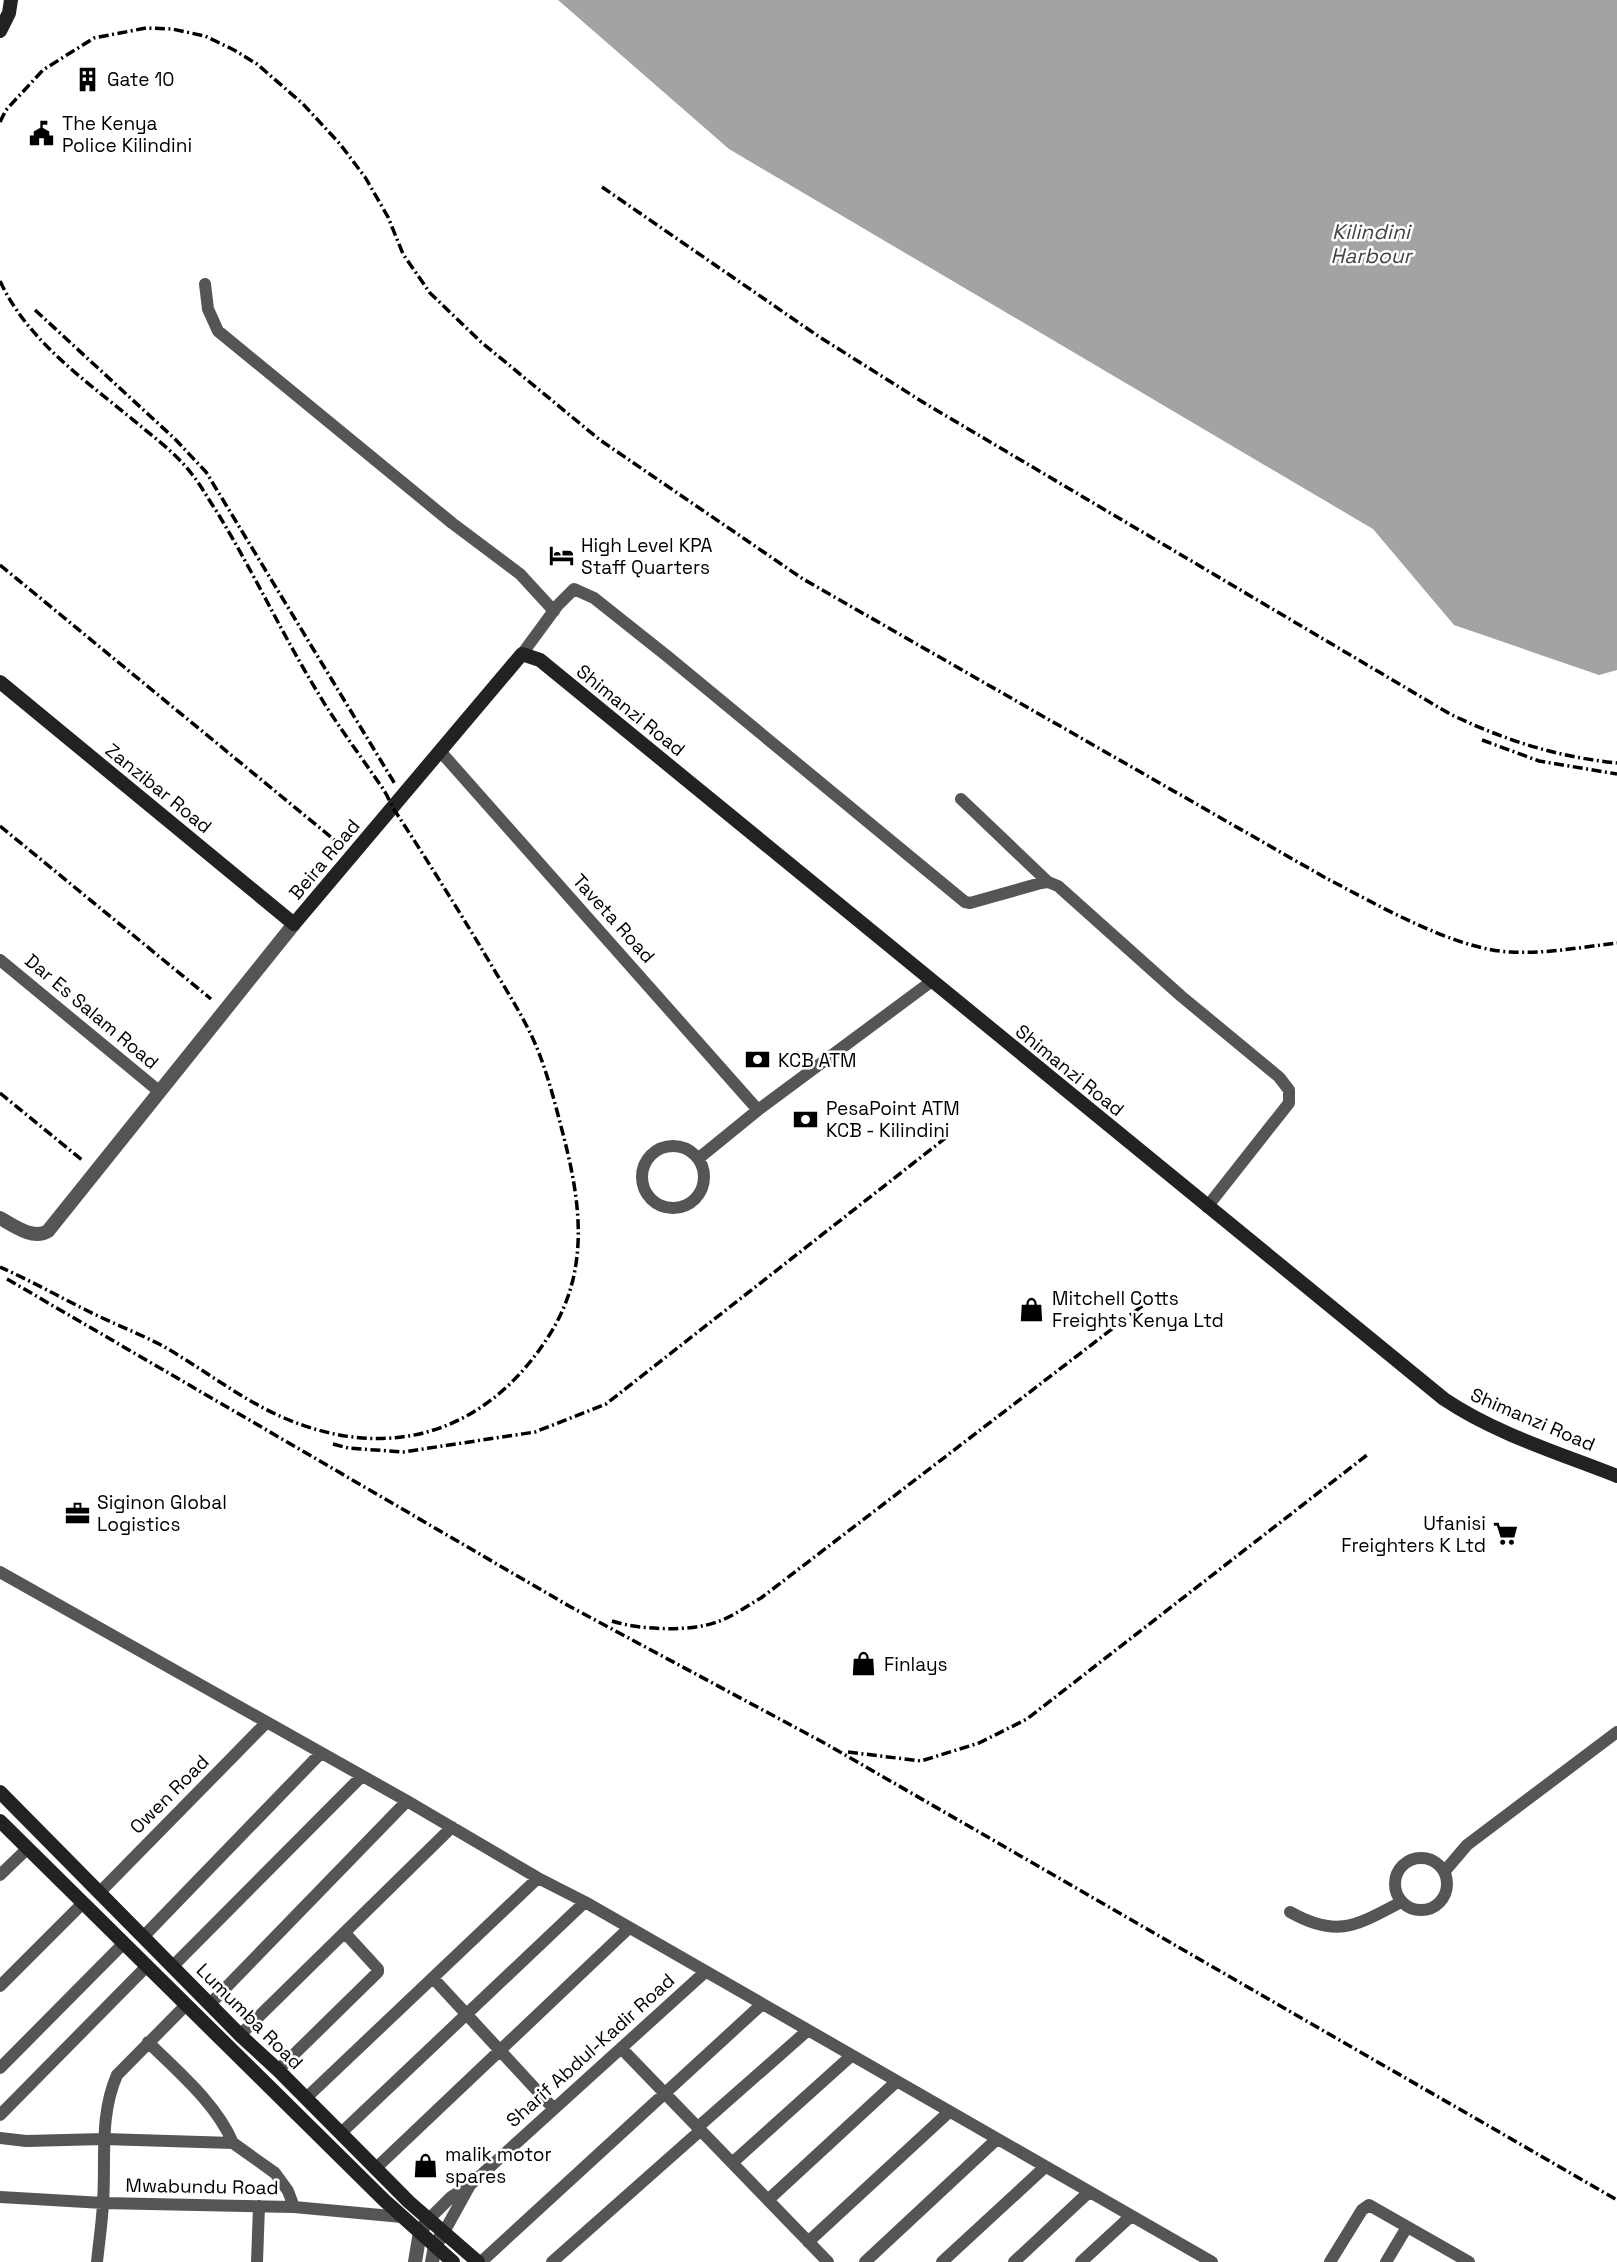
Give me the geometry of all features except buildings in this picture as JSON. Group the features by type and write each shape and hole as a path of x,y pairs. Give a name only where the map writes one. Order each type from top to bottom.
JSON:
{"main road":[{"path":"0,31 9,12 11,0"},
{"name":"Beira Road","path":"294,924 523,654"},
{"name":"Shimanzi Road","path":"523,654 540,660 1413,1376 1464,1412 1617,1476"},
{"name":"Zanzibar Road","path":"0,682 294,924"},
{"name":"Lumumba Road","path":"0,1792 240,2035 429,2219 479,2262"},
{"name":"Lumumba Road","path":"0,1821 402,2217 453,2262"},
{"path":"48,1868 62,1854"}],"street":[{"path":"205,284 208,309 218,331 452,523 520,574 554,611"},
{"path":"523,654 569,592 575,589 594,598 965,902 970,903 1048,882"},
{"name":"Taveta Road","path":"440,751 758,1110"},
{"path":"961,799 1048,882 1058,886 1190,1004 1285,1083 1289,1090 1289,1102 1207,1207"},
{"name":"Beira Road","path":"0,1218 32,1234 48,1231 294,924"},
{"name":"Dar Es Salam Road","path":"0,960 160,1092"},
{"path":"699,1158 758,1110 932,981"},
{"path":"671,1146 691,1151 699,1158 704,1167 703,1188 698,1197 681,1208 660,1207 645,1192 642,1172 645,1162 652,1154 671,1146"},
{"path":"0,1572 407,1801 1212,2262"},
{"name":"Owen Road","path":"100,1892 266,1723"},
{"path":"1444,1872 1467,1845 1617,1732"},
{"path":"144,1936 320,1754"},
{"path":"173,1966 361,1777"},
{"path":"211,2003 407,1801"},
{"path":"240,2035 452,1827"},
{"path":"0,1875 27,1848"},
{"path":"1426,1858 1437,1863 1444,1872 1447,1885 1443,1899 1432,1908 1418,1910 1401,1902 1395,1885 1397,1873 1404,1864 1414,1859 1426,1858"},
{"path":"306,2098 538,1878"},
{"path":"341,2133 584,1902"},
{"path":"1290,1912 1306,1920 1335,1928 1359,1923 1401,1902"},
{"path":"0,1986 83,1903"},
{"path":"376,2168 629,1928"},
{"path":"278,2070 378,1972 373,1962 345,1933"},
{"path":"0,2068 123,1944"},
{"path":"0,2115 147,1966"},
{"name":"Sharif Abdul-Kadir Road","path":"429,2219 704,1973"},
{"path":"433,1978 554,2109"},
{"path":"97,2262 103,2203 107,2106 117,2075 186,2005"},
{"path":"479,2262 761,2005"},
{"path":"552,2262 807,2031"},
{"path":"148,2042 226,2126 233,2143 275,2173 288,2191 294,2207"},
{"path":"621,2048 828,2262"},
{"path":"732,2163 851,2056"},
{"path":"768,2200 896,2082"},
{"path":"808,2242 949,2112"},
{"path":"0,2138 26,2141 104,2138 233,2143"},
{"path":"865,2262 997,2140"},
{"path":"942,2262 1045,2167"},
{"name":"Sharif Abdul-Kadir Road","path":"444,2232 470,2185"},
{"path":"1014,2262 1089,2192"},
{"name":"Mwabundu Road","path":"0,2197 103,2203 294,2207 402,2217"},
{"path":"257,2262 259,2206"},
{"path":"1331,2262 1366,2206 1375,2206 1469,2262"},
{"path":"1081,2262 1131,2216"},
{"path":"415,2262 420,2232 429,2219"},
{"path":"1386,2262 1407,2227"},
{"path":"432,2262 435,2246 444,2232"},
{"path":"1442,2262 1449,2250"}],"water":[{"name":"Kilindini Harbour","path":"558,0 1617,0 1617,670 1599,675 1454,625 1373,529 729,149"}],"railway":[{"path":"0,122 6,110 43,70 94,38 146,28 172,29 205,36 234,50 257,64 303,104 340,144 365,177 388,217 403,254 430,293 481,342 600,440 803,579 1324,877 1415,924 1465,943 1511,952 1551,951 1617,943"},
{"path":"602,187 818,336 926,404 1450,714 1531,746 1617,763"},
{"path":"0,281 12,304 45,344 168,449 195,478 230,534 318,693 383,789 480,946 526,1025 543,1063 569,1160 578,1236 576,1261 563,1310 550,1334 525,1368 497,1395 466,1416 433,1430 397,1437 360,1438 322,1431 282,1417 251,1401 161,1345 0,1267"},
{"path":"35,310 175,439 206,472 395,784"},
{"path":"0,565 337,842"},
{"path":"1482,740 1539,761 1617,774"},
{"path":"0,826 211,999"},
{"path":"0,1093 82,1160"},
{"path":"333,1444 348,1448 403,1452 535,1432 606,1404 948,1136"},
{"path":"7,1279 569,1606 828,1745 1617,2200"},
{"path":"612,1621 664,1629 706,1625 728,1617 761,1598 1159,1293"},
{"path":"848,1752 921,1761 979,1743 1027,1719 1367,1455"}],"place":[{"name":"Gate 10","path":"87,79"},
{"name":"The Kenya Police Kilindini","path":"42,134"},
{"name":"High Level KPA Staff Quarters","path":"561,556"},
{"name":"KCB ATM","path":"758,1060"},
{"name":"PesaPoint ATM KCB - Kilindini","path":"806,1119"},
{"name":"Mitchell Cotts Freights Kenya Ltd","path":"1032,1309"},
{"name":"Siginon Global Logistics","path":"77,1513"},
{"name":"Ufanisi Freighters K Ltd","path":"1506,1534"},
{"name":"Finlays","path":"864,1664"},
{"name":"malik motor spares","path":"425,2165"}]}
